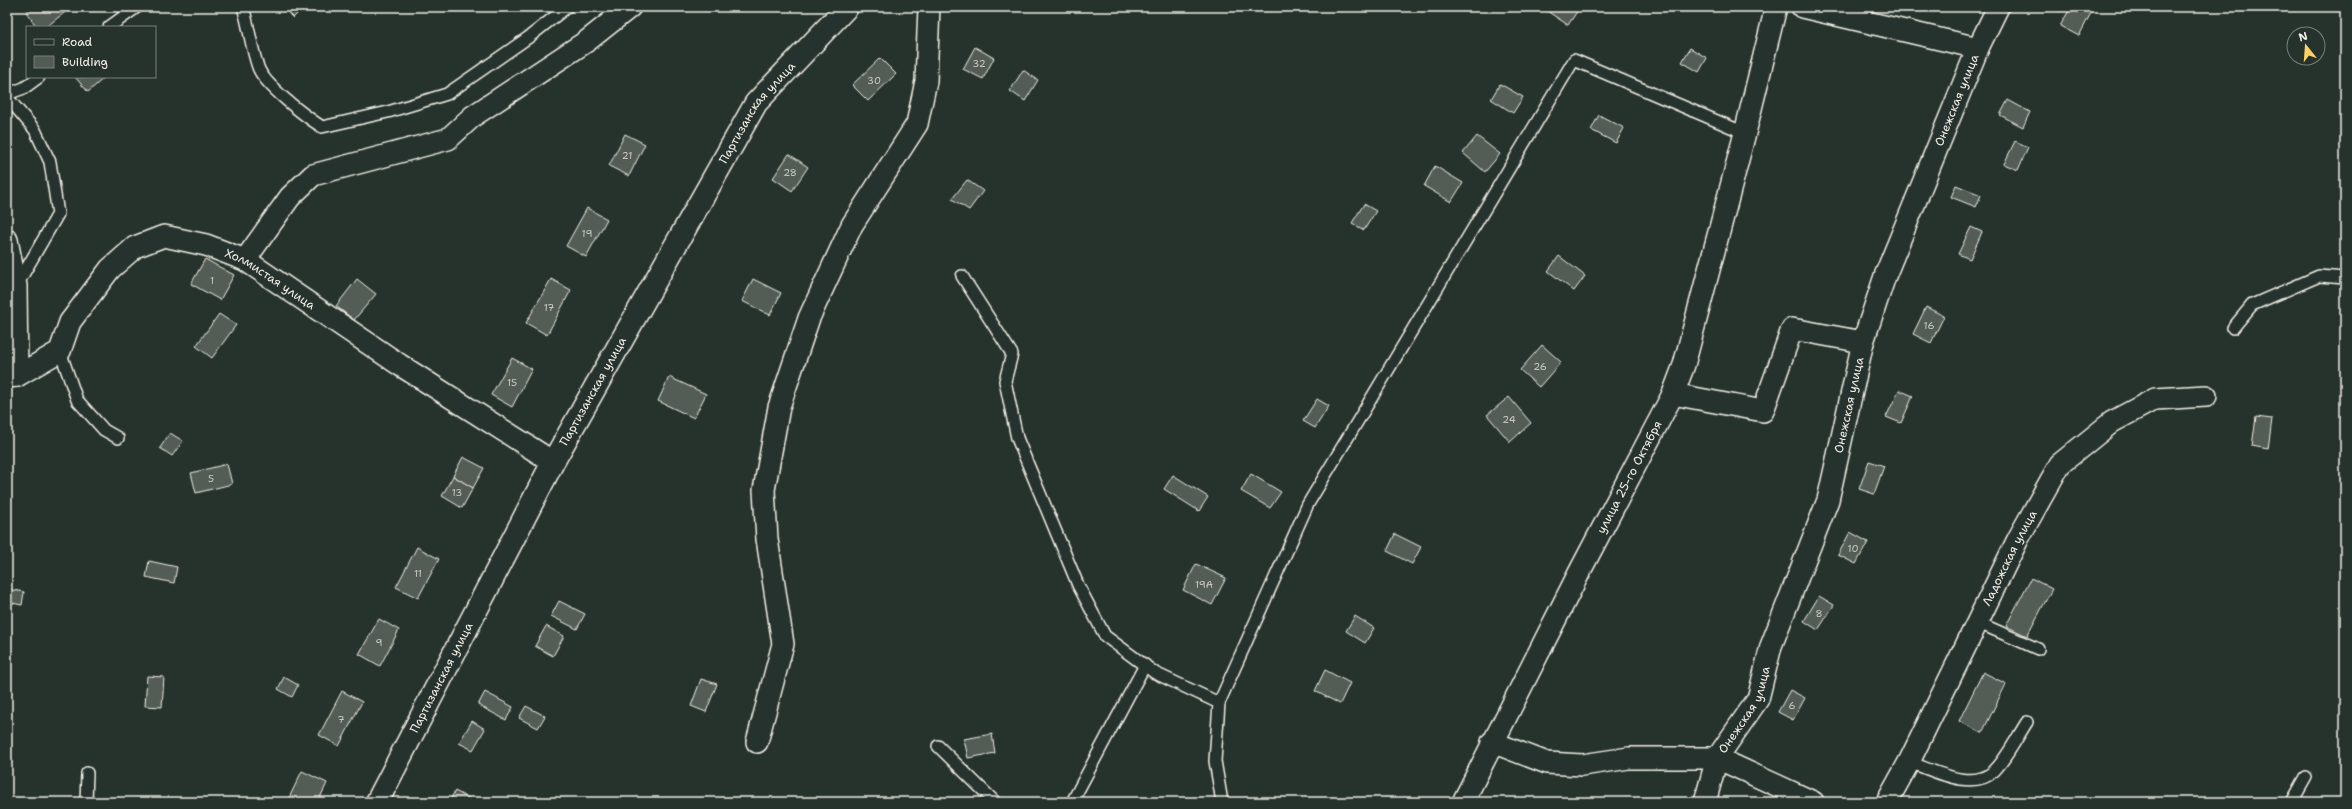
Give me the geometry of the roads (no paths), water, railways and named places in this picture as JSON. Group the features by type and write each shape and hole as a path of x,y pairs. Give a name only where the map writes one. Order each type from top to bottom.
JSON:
{"main road":[{"name":"Партизанская улица","path":"377,802 553,462 756,103 847,7"}],"street":[{"path":"245,260 290,197 313,175 448,139 473,116 587,41 630,7"},
{"path":"756,742 783,644 766,539 764,490 779,407 809,318 852,225 917,124 926,81 928,7"},
{"name":"улица 25-го Октября","path":"1463,802 1492,742 1672,394 1684,365 1745,133 1776,7"},
{"path":"1802,7 1978,48"},
{"name":"Онежская улица","path":"1705,802 1717,758 1758,699 1771,646 1828,500 1863,342 1886,276 1978,48 1998,7"},
{"name":"Холмистая улица","path":"60,351 70,322 110,270 135,247 164,236 206,245 245,260 400,365 553,462"},
{"path":"7,240 16,286 12,377"},
{"path":"1672,394 1763,411 1792,329 1863,342"},
{"path":"12,377 60,351"},
{"name":"Ладожская улица","path":"1886,802 1909,762 1979,623 2018,539 2060,464 2112,422 2156,399 2206,396"},
{"path":"1492,742 1547,763 1582,765 1629,758 1717,758 1812,802"}],"lane":[{"path":"110,26 137,7"},
{"path":"243,7 258,68 266,80 288,101 305,116 322,127 388,112 447,94 529,37 567,7"},
{"path":"1222,802 1215,761 1219,703 1308,504 1574,60 1745,133"},
{"path":"7,94 24,88 38,78"},
{"path":"7,97 35,130 50,162 58,214 16,286"},
{"path":"962,276 1012,354 1005,381 1017,438 1078,585 1105,636 1155,673 1219,703"},
{"path":"2233,328 2252,306 2319,276 2345,278"},
{"path":"60,351 77,400 104,430 118,438"},
{"path":"1979,623 2038,649"},
{"path":"1072,802 1145,665"},
{"path":"1909,762 1958,779 1980,780 1994,771 2027,722"},
{"path":"938,746 995,802"},
{"path":"86,802 87,773"},
{"path":"2292,802 2306,777"}]}
